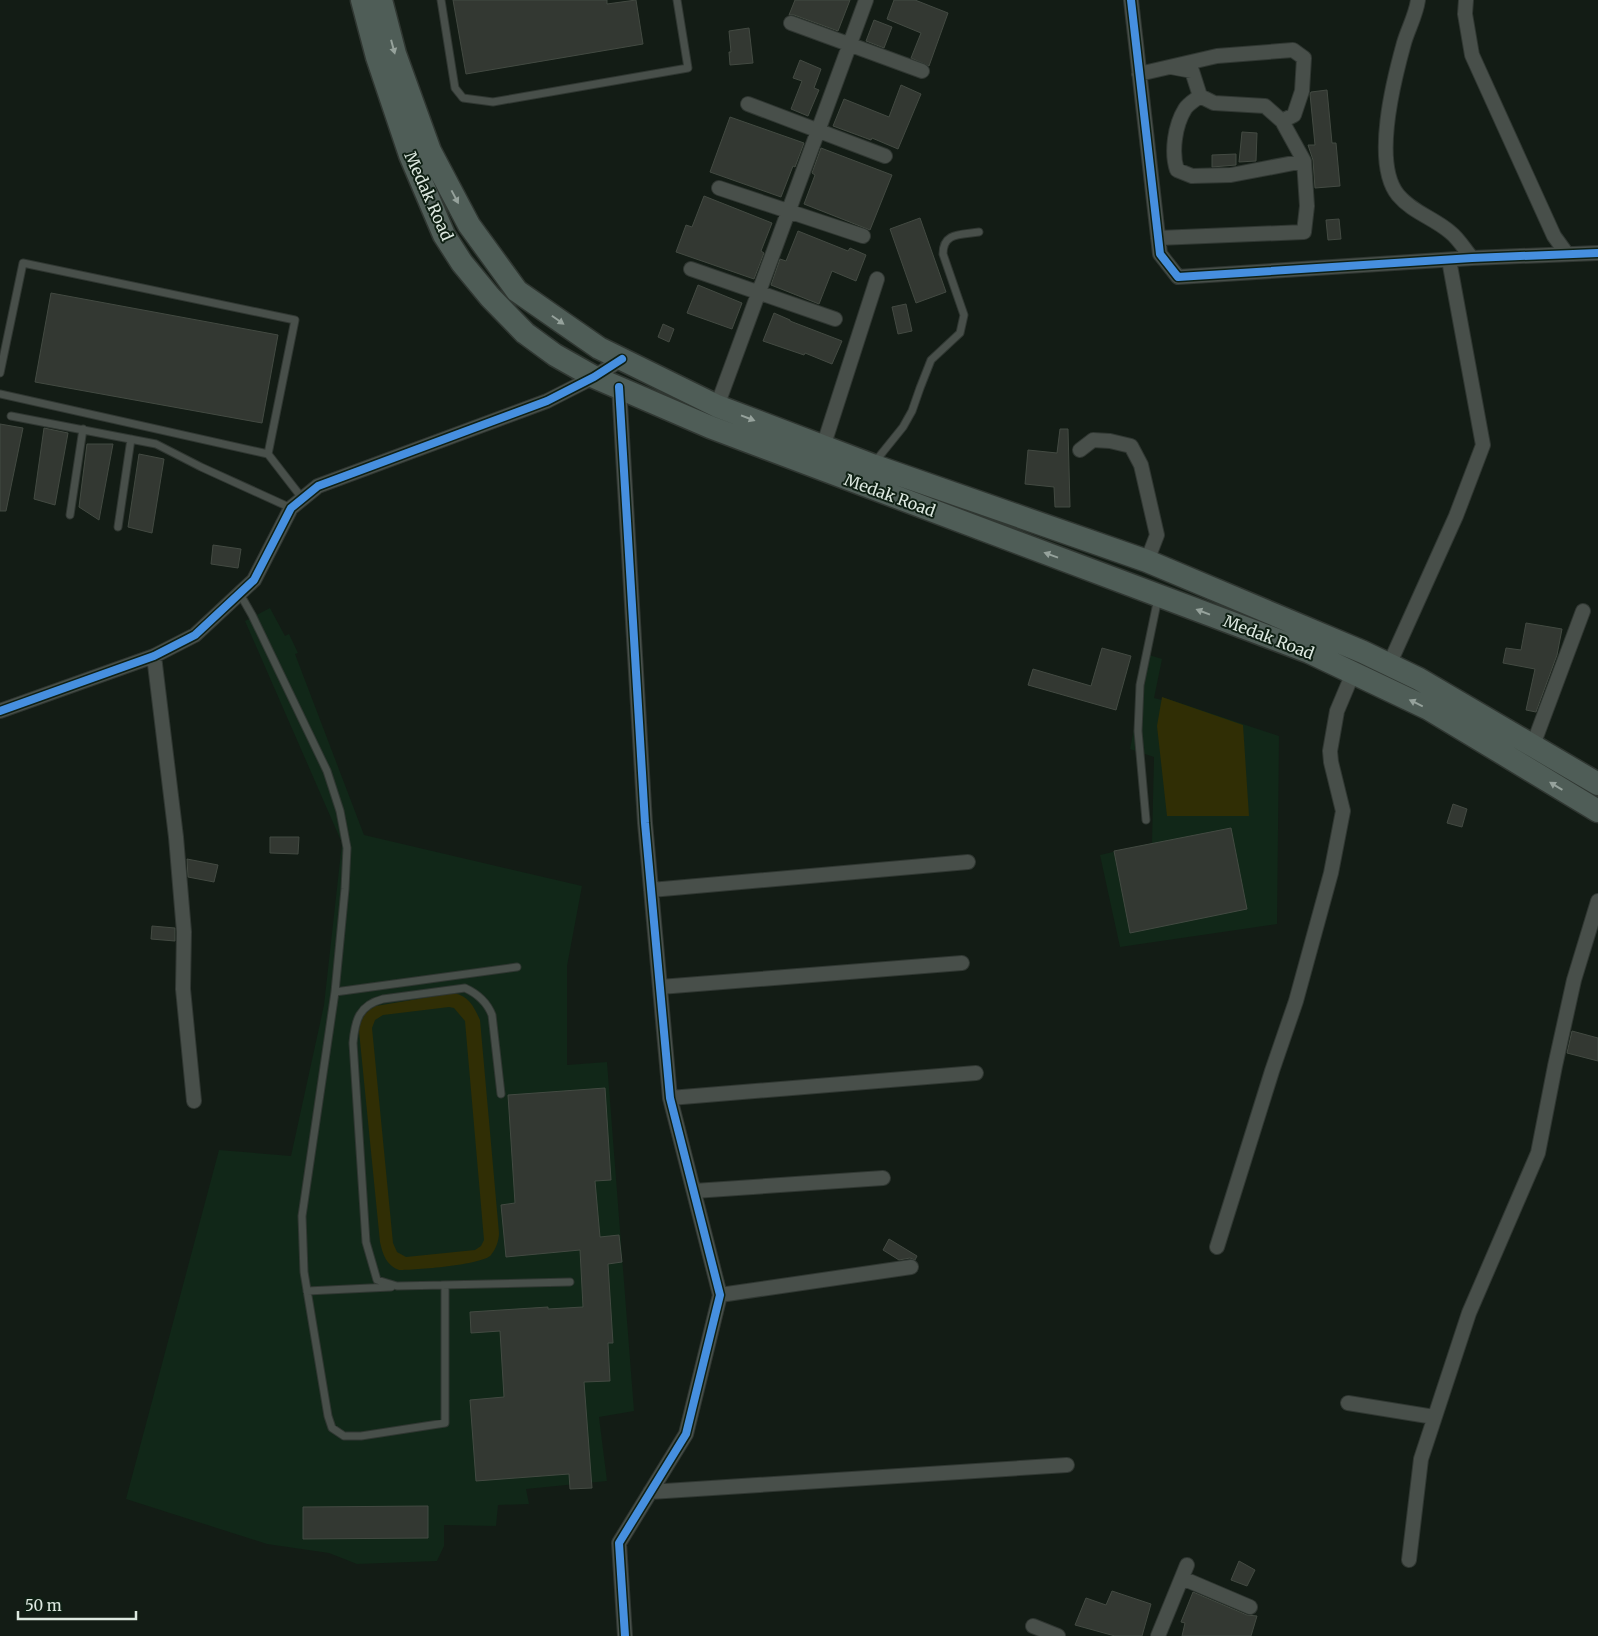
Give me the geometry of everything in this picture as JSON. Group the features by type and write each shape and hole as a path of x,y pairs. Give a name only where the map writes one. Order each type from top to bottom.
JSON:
{"main road":[{"name":"Medak Road","path":"362,0 377,57 410,155 444,235 462,263 490,298 525,333 555,355 594,377 728,434 1309,652 1429,709 1598,811"},
{"name":"Medak Road","path":"381,0 395,54 430,151 469,225 517,291 600,348 717,406 872,465 1147,561 1363,652 1419,679 1598,784"}],"street":[{"path":"717,406 866,0"},
{"path":"1130,0 1160,254 1178,277 1472,258 1598,253"},
{"path":"1418,0 1404,43 1389,108 1386,129 1387,162 1390,180 1396,193 1407,205 1451,232 1472,258"},
{"path":"1466,0 1465,14 1472,54 1554,236 1567,254"},
{"path":"791,23 922,71"},
{"path":"1139,74 1217,56 1293,50 1304,58 1302,91 1294,115 1282,121"},
{"path":"1158,238 1304,232 1306,206 1304,161 1282,121 1265,106 1214,103 1200,96 1192,71 1171,67"},
{"path":"1200,96 1185,109 1174,140 1174,160 1177,170 1192,176 1231,175 1304,161"},
{"path":"748,104 885,156"},
{"path":"719,188 863,236"},
{"path":"1389,665 1456,516 1483,445 1449,260"},
{"path":"691,269 835,319"},
{"path":"823,447 877,280"},
{"path":"0,711 154,656 195,635 254,580 291,508 318,486 547,401 622,360"},
{"path":"619,387 645,823 670,1098 720,1295 686,1434 619,1543 625,1636"},
{"path":"1080,450 1093,440 1110,441 1131,446 1141,465 1157,535 1147,561"},
{"path":"1533,745 1583,611"},
{"path":"154,656 176,838 184,932 183,988 194,1101"},
{"path":"1217,1247 1296,1001 1331,873 1343,811 1330,751 1337,711 1353,673"},
{"path":"651,890 968,862"},
{"path":"1409,1560 1421,1459 1469,1313 1538,1153 1574,980 1598,901"},
{"path":"660,987 962,963"},
{"path":"670,1098 976,1073"},
{"path":"694,1191 883,1178"},
{"path":"720,1295 911,1267"},
{"path":"1348,1403 1434,1417"},
{"path":"650,1492 1067,1465"},
{"path":"1158,1636 1187,1565"},
{"path":"1182,1578 1250,1607"},
{"path":"1033,1626 1058,1636"}],"lane":[{"path":"441,0 455,88 463,98 493,102 688,68 677,0"},
{"path":"872,465 912,411 932,360 960,333 964,315 943,254 943,246 947,239 955,235 979,232"},
{"path":"0,373 23,263 295,320 268,454"},
{"path":"0,394 268,454 302,498"},
{"path":"12,416 156,444 201,467 291,508"},
{"path":"70,515 84,429"},
{"path":"118,527 131,439"},
{"path":"240,594 252,615 327,771 340,811 347,848 335,992 302,1216 304,1272 332,1428 344,1436 361,1436 445,1424 445,1286 442,1285"},
{"path":"1146,820 1138,722 1140,685 1158,595"},
{"path":"335,992 517,967"},
{"path":"397,1286 377,1280 366,1242 353,1043 354,1026 363,1009 373,1002 383,999 465,988 476,994 489,1006 492,1015 501,1094"},
{"path":"307,1291 397,1286 570,1282"}],"shaded area":[{"path":"270,608 285,636 289,634 298,653 295,654 364,835 582,886 567,966 567,1065 607,1062 634,1411 599,1417 607,1481 526,1489 529,1504 498,1505 496,1526 444,1525 444,1546 437,1561 357,1564 329,1553 267,1544 126,1499 219,1150 291,1156 324,1005 342,843 245,621"},
{"path":"1149,655 1162,659 1154,698 1162,700 1162,697 1279,736 1277,924 1120,947 1100,855 1152,843 1154,757 1130,749"},
{"path":"1162,697 1243,725 1249,816 1167,816 1157,726"},
{"path":"454,993 467,999 480,1020 499,1233 494,1250 485,1259 448,1266 399,1270 388,1262 384,1255 380,1242 359,1031 364,1016 376,1006","holes":["454,1008 465,1021 484,1240 481,1246 475,1250 406,1257 397,1252 393,1243 372,1028 375,1020 383,1015"]}],"building":[{"path":"453,0 607,0 607,4 636,0 643,44 466,74"},
{"path":"795,0 850,0 838,31 794,15 789,15"},
{"path":"894,0 915,0 948,13 929,66 911,58 921,33 887,19"},
{"path":"874,20 892,27 884,48 866,41"},
{"path":"749,28 753,63 730,65 729,31"},
{"path":"800,60 821,69 814,88 819,90 808,116 791,109 802,81 793,78"},
{"path":"901,85 921,94 898,149 872,138 871,140 833,126 844,99 889,117"},
{"path":"1327,90 1332,143 1336,143 1340,186 1315,188 1313,160 1308,145 1315,145 1310,94 1311,92"},
{"path":"730,117 804,143 781,197 710,172"},
{"path":"1242,132 1257,133 1256,161 1239,162"},
{"path":"821,148 892,175 870,230 804,204 815,175 812,173"},
{"path":"1236,154 1236,165 1212,167 1212,155"},
{"path":"704,196 772,223 761,251 764,253 754,279 676,252 686,225 692,227"},
{"path":"920,218 946,292 916,303 890,229"},
{"path":"1339,219 1341,239 1328,240 1326,220"},
{"path":"798,231 848,251 850,248 866,255 856,281 832,271 819,304 771,285 780,259 786,261"},
{"path":"698,285 742,303 732,329 687,313"},
{"path":"51,293 278,335 262,423 35,382"},
{"path":"906,304 912,331 898,334 892,307"},
{"path":"774,313 842,341 832,364 805,353 804,355 763,341"},
{"path":"663,324 674,329 669,342 658,337"},
{"path":"0,424 23,428 6,511 0,511"},
{"path":"44,428 68,433 55,505 34,499"},
{"path":"1060,429 1068,429 1070,507 1055,507 1054,487 1025,484 1028,450 1057,453"},
{"path":"87,444 113,444 99,520 79,507"},
{"path":"139,454 164,459 152,533 128,527"},
{"path":"213,545 241,549 238,568 211,564"},
{"path":"1526,623 1562,629 1557,655 1536,712 1526,710 1535,669 1503,663 1506,648 1521,650"},
{"path":"1102,648 1131,656 1116,710 1028,685 1033,669 1091,686"},
{"path":"1453,804 1467,809 1462,827 1447,823"},
{"path":"1231,828 1247,909 1130,933 1114,851"},
{"path":"270,837 299,837 298,854 270,853"},
{"path":"187,859 218,865 214,882 188,877"},
{"path":"152,926 175,928 175,941 151,939"},
{"path":"1572,1031 1598,1038 1598,1061 1567,1053"},
{"path":"605,1088 611,1180 595,1181 600,1237 619,1235 622,1262 608,1264 613,1343 608,1343 610,1381 584,1382 592,1488 570,1489 569,1474 476,1481 470,1400 504,1397 500,1331 471,1333 470,1312 548,1307 548,1309 583,1307 580,1250 506,1257 501,1205 515,1203 508,1095"},
{"path":"889,1239 917,1256 915,1260 910,1258 899,1260 883,1250"},
{"path":"428,1506 428,1538 303,1539 303,1507"},
{"path":"1239,1561 1255,1570 1247,1586 1231,1580"},
{"path":"1112,1591 1151,1604 1142,1636 1115,1636 1075,1625 1086,1598 1106,1605"},
{"path":"1193,1592 1247,1615 1257,1616 1251,1636 1182,1636 1185,1623 1181,1622"}],"cycle path":[{"path":"1131,0 1160,254 1178,277 1472,258 1598,253"},
{"path":"0,711 154,656 195,635 254,580 291,508 318,486 547,401 594,377 622,359"},
{"path":"619,387 645,823 670,1098 720,1295 686,1434 619,1543 625,1636"}]}
